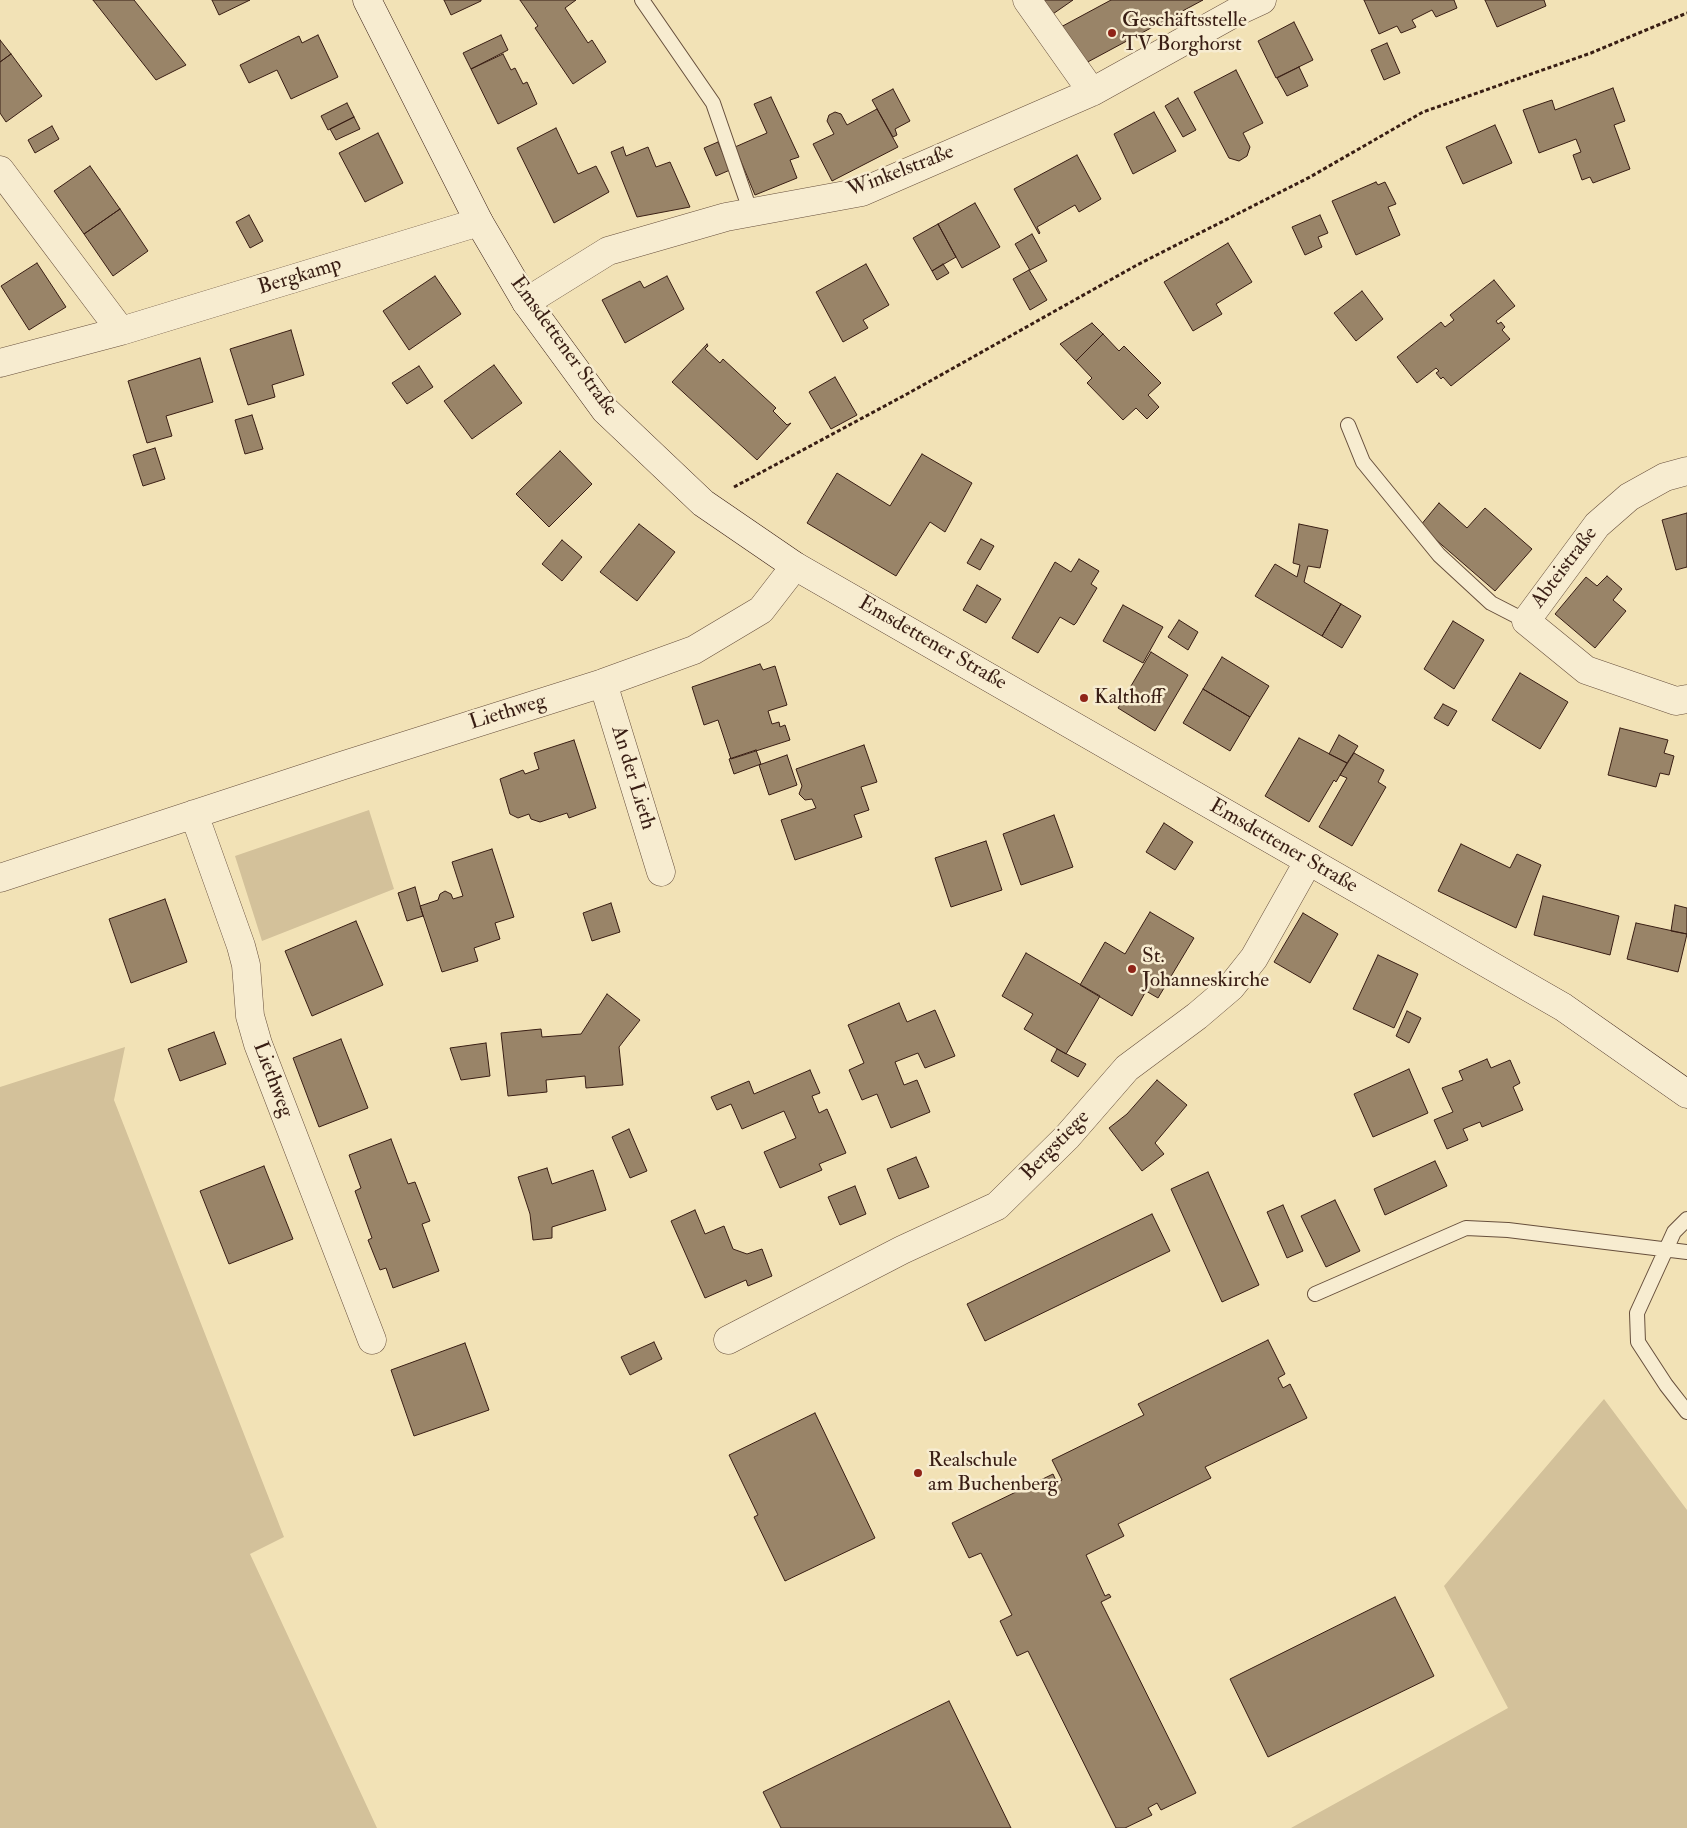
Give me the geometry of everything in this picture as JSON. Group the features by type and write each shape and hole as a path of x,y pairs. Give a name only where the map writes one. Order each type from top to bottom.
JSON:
{"street":[{"name":"Emsdettener Straße","path":"367,0 480,222 526,302 605,410 703,503 796,566 1308,862 1563,1006 1687,1094"},
{"path":"1027,0 1092,92"},
{"name":"Winkelstraße","path":"526,302 608,251 726,217 862,192 1092,92 1236,12 1262,0"},
{"path":"0,170 120,331"},
{"name":"Bergkamp","path":"0,363 120,331 480,222"},
{"name":"Abteistraße","path":"1687,471 1665,477 1629,497 1597,525 1526,621 1586,670 1676,701 1687,699"},
{"name":"Liethweg","path":"0,878 603,683 694,650 761,610 796,566"},
{"name":"An der Lieth","path":"603,683 661,872"},
{"name":"Liethweg","path":"194,814 241,946 246,965 250,1016 258,1044 372,1340"},
{"name":"Bergstiege","path":"728,1340 902,1250 997,1206 1067,1137 1127,1068 1197,1016 1231,987 1254,958 1308,862"}],"lane":[{"path":"642,0 713,103 751,212"},
{"path":"1348,425 1363,462 1439,554 1491,603 1526,621"},
{"path":"1687,1219 1674,1232 1637,1313 1638,1342 1666,1385 1687,1412"},
{"path":"1315,1294 1466,1228 1508,1230 1627,1246 1667,1248 1687,1252"},
{"path":"1666,1385 1687,1393"}],"path":[{"path":"703,503 907,394 1137,265 1310,178 1423,112 1591,53 1687,13"}],"shaded area":[{"path":"369,810 394,889 262,941 235,856"},
{"path":"125,1047 114,1100 284,1537 250,1554 377,1828 0,1828 0,1087"},
{"path":"1604,1399 1687,1510 1687,1828 1291,1828 1508,1708 1444,1586"}],"building":[{"path":"93,0 134,0 186,65 156,80"},
{"path":"212,0 250,0 219,15"},
{"path":"444,0 481,0 481,1 451,15"},
{"path":"520,0 576,0 565,8 588,43 592,40 606,62 573,84 535,28 538,26"},
{"path":"1039,0 1073,0 1050,16"},
{"path":"1111,0 1203,0 1084,64 1059,28"},
{"path":"1364,0 1454,0 1457,8 1436,17 1432,10 1412,20 1416,27 1401,33 1397,26 1379,34"},
{"path":"1485,0 1544,0 1546,6 1497,27"},
{"path":"1294,22 1313,60 1276,78 1258,41"},
{"path":"318,35 338,77 291,99 277,70 249,83 240,65 299,36 302,43"},
{"path":"501,35 508,50 471,69 463,53"},
{"path":"0,40 11,54 0,62"},
{"path":"1387,43 1400,73 1384,80 1371,50"},
{"path":"11,54 42,96 6,122 0,113 0,62"},
{"path":"503,54 511,70 515,68 523,84 527,82 537,104 498,124 471,69"},
{"path":"1299,67 1308,86 1287,96 1277,78"},
{"path":"1236,70 1263,123 1243,133 1250,147 1247,156 1239,161 1229,158 1194,92"},
{"path":"1613,88 1625,121 1614,125 1630,169 1593,183 1590,177 1582,180 1573,155 1581,152 1576,139 1539,153 1523,110 1552,100 1555,110"},
{"path":"893,89 910,121 895,129 897,135 893,137 872,100"},
{"path":"771,97 799,157 790,160 797,178 755,195 735,147 767,133 754,104"},
{"path":"1178,98 1196,130 1183,137 1165,106"},
{"path":"347,103 354,117 328,130 321,116"},
{"path":"877,109 898,147 832,181 813,144 834,134 827,121 829,115 835,112 841,114 847,125"},
{"path":"1154,112 1176,151 1133,174 1114,134"},
{"path":"354,117 360,129 336,140 330,129"},
{"path":"1495,125 1512,163 1463,184 1446,147"},
{"path":"52,126 59,139 35,153 28,140"},
{"path":"556,128 578,174 596,166 609,192 554,223 517,148"},
{"path":"378,133 403,183 365,202 339,153"},
{"path":"718,142 730,170 716,176 704,148"},
{"path":"623,147 626,156 648,147 656,167 670,162 690,207 637,217 611,152"},
{"path":"1077,155 1101,199 1079,212 1075,205 1037,227 1039,234 1014,189"},
{"path":"90,166 120,209 84,234 54,191"},
{"path":"1376,182 1378,185 1385,182 1396,204 1388,207 1400,235 1356,255 1332,201"},
{"path":"975,203 1000,247 962,268 938,224"},
{"path":"120,209 148,251 113,276 84,234"},
{"path":"249,215 263,241 250,248 236,222"},
{"path":"1320,215 1328,233 1318,237 1322,247 1305,255 1292,227"},
{"path":"938,224 956,257 932,271 913,238"},
{"path":"1032,234 1047,261 1030,270 1015,244"},
{"path":"1228,243 1252,282 1216,304 1222,314 1193,331 1164,282"},
{"path":"37,263 66,307 29,330 1,286"},
{"path":"866,264 889,305 863,320 868,328 843,342 816,292"},
{"path":"943,264 949,273 937,280 932,271"},
{"path":"1029,270 1047,300 1030,310 1013,279"},
{"path":"435,276 461,314 409,350 383,311"},
{"path":"667,276 684,309 625,343 602,300 640,281 644,288"},
{"path":"1494,280 1515,306 1496,321 1498,324 1501,322 1505,327 1502,330 1510,339 1451,386 1443,377 1441,379 1436,373 1439,371 1436,368 1417,383 1397,357 1441,322 1445,327 1454,320 1450,315"},
{"path":"1362,291 1383,319 1356,341 1334,313"},
{"path":"1092,323 1103,334 1076,361 1060,344"},
{"path":"291,330 304,375 272,385 275,397 248,405 230,349"},
{"path":"1103,334 1119,351 1124,346 1161,383 1148,395 1159,407 1147,419 1136,408 1123,420 1087,383 1092,378 1076,361"},
{"path":"707,344 708,346 705,349 720,363 723,359 776,408 773,411 787,425 791,423 757,460 672,382"},
{"path":"200,358 213,402 166,416 172,436 147,443 128,381"},
{"path":"494,365 522,403 472,439 444,401"},
{"path":"419,366 433,387 407,404 392,383"},
{"path":"835,377 857,415 831,429 809,392"},
{"path":"252,415 263,449 245,454 235,420"},
{"path":"155,448 165,479 143,486 133,455"},
{"path":"560,451 592,484 549,527 516,494"},
{"path":"922,454 972,483 945,532 930,522 896,576 807,523 837,473 890,506"},
{"path":"1439,503 1467,528 1485,508 1532,549 1495,591 1420,526"},
{"path":"1687,513 1687,567 1676,570 1662,520"},
{"path":"639,524 675,552 637,601 600,572"},
{"path":"1299,524 1328,530 1320,568 1308,566 1304,582 1341,604 1322,636 1255,596 1275,564 1297,577 1300,565 1293,563"},
{"path":"981,539 994,546 980,570 967,563"},
{"path":"562,540 582,557 562,581 542,564"},
{"path":"1079,559 1099,571 1091,584 1097,588 1076,623 1074,625 1060,617 1038,653 1012,638 1055,562 1071,572"},
{"path":"1607,576 1622,589 1613,600 1626,611 1595,648 1555,614 1586,577 1597,586"},
{"path":"977,585 1001,599 986,623 963,610"},
{"path":"1341,604 1361,616 1342,648 1322,636"},
{"path":"1123,605 1163,627 1143,663 1103,641"},
{"path":"1179,620 1198,632 1188,650 1168,637"},
{"path":"1453,621 1484,640 1454,689 1424,669"},
{"path":"1151,652 1188,675 1155,731 1118,708"},
{"path":"1222,657 1269,686 1250,717 1203,689"},
{"path":"760,664 763,670 775,666 787,705 768,711 772,724 779,722 780,727 785,725 790,740 731,759 718,720 704,725 692,687"},
{"path":"1520,673 1568,702 1540,749 1492,720"},
{"path":"1203,689 1250,717 1230,751 1183,723"},
{"path":"1443,704 1457,711 1448,726 1434,718"},
{"path":"1620,728 1668,740 1664,753 1674,756 1669,775 1660,773 1656,787 1608,775"},
{"path":"1339,735 1358,746 1347,763 1329,754"},
{"path":"1299,738 1347,763 1336,782 1334,780 1309,822 1265,796"},
{"path":"574,740 596,808 569,818 567,813 540,822 531,819 529,814 518,818 510,814 500,779 523,770 525,774 539,769 534,753"},
{"path":"864,745 877,782 861,787 869,810 854,815 862,837 795,860 781,820 816,808 812,799 805,800 799,794 802,786 796,769"},
{"path":"756,750 761,764 734,774 729,759"},
{"path":"1354,753 1384,770 1378,782 1386,787 1352,846 1319,827 1347,778 1340,775"},
{"path":"787,755 797,785 769,795 759,765"},
{"path":"1054,815 1073,867 1021,885 1003,834"},
{"path":"1164,823 1193,842 1175,870 1146,852"},
{"path":"986,841 1002,890 951,907 935,858"},
{"path":"1461,844 1510,868 1517,854 1541,865 1516,928 1438,891"},
{"path":"492,849 514,917 495,923 500,939 474,948 478,961 442,972 420,906 438,900 440,894 445,891 451,894 453,899 463,896 452,862"},
{"path":"415,887 423,916 407,921 398,893"},
{"path":"1543,896 1619,916 1610,955 1534,935"},
{"path":"165,899 187,962 131,983 109,919"},
{"path":"611,903 620,932 592,941 583,913"},
{"path":"1675,905 1687,908 1687,934 1671,931"},
{"name":"St. Johanneskirche","path":"1150,912 1194,938 1158,998 1146,991 1132,1016 1080,985 1105,942 1125,954"},
{"path":"1303,913 1338,934 1310,983 1274,962"},
{"path":"356,921 383,985 312,1016 285,951"},
{"path":"1636,923 1687,934 1678,972 1627,959"},
{"path":"1026,953 1100,996 1066,1054 1024,1029 1033,1014 1002,996"},
{"path":"1378,955 1418,974 1394,1028 1353,1009"},
{"path":"607,994 640,1020 619,1047 623,1085 586,1088 585,1076 546,1080 547,1092 508,1096 501,1033 541,1029 542,1037 581,1034"},
{"path":"899,1003 907,1022 935,1010 955,1056 925,1068 918,1053 895,1062 904,1085 917,1080 930,1112 891,1128 877,1094 862,1100 849,1070 864,1063 848,1025"},
{"path":"1407,1011 1421,1018 1409,1043 1396,1036"},
{"path":"214,1032 226,1064 180,1081 168,1049"},
{"path":"341,1039 368,1108 319,1127 293,1058"},
{"path":"486,1043 490,1076 461,1080 450,1048"},
{"path":"1057,1049 1086,1064 1078,1077 1051,1061"},
{"path":"1487,1059 1491,1068 1510,1060 1520,1083 1513,1087 1523,1110 1482,1127 1480,1122 1463,1129 1468,1140 1447,1149 1434,1120 1453,1112 1442,1088 1463,1080 1459,1071"},
{"path":"1409,1069 1428,1113 1373,1137 1354,1094"},
{"path":"810,1070 820,1093 812,1096 819,1113 827,1109 846,1153 819,1164 822,1170 780,1188 764,1152 796,1138 784,1111 742,1129 731,1104 717,1110 711,1097 749,1081 754,1094"},
{"path":"1157,1080 1187,1105 1155,1143 1164,1154 1142,1171 1109,1128 1127,1114"},
{"path":"629,1129 647,1171 630,1178 612,1137"},
{"path":"391,1139 408,1184 415,1182 430,1221 422,1224 439,1271 393,1288 386,1268 380,1270 368,1240 372,1238 355,1191 361,1188 349,1155"},
{"path":"916,1157 929,1187 899,1199 887,1169"},
{"path":"1435,1161 1447,1186 1385,1215 1374,1189"},
{"path":"264,1166 293,1239 229,1264 200,1191"},
{"path":"547,1168 552,1184 593,1170 606,1210 552,1227 552,1238 533,1240 530,1214 518,1177"},
{"path":"1208,1172 1259,1285 1222,1302 1171,1189"},
{"path":"855,1186 866,1214 840,1225 828,1197"},
{"path":"1335,1200 1360,1251 1326,1267 1301,1216"},
{"path":"1283,1205 1303,1251 1287,1258 1267,1212"},
{"path":"695,1210 705,1234 724,1226 733,1249 747,1254 762,1249 772,1276 748,1286 746,1280 705,1298 671,1221"},
{"path":"1152,1214 1170,1251 985,1341 967,1304"},
{"path":"1268,1340 1285,1374 1278,1378 1283,1388 1290,1384 1307,1418 1205,1467 1211,1478 1118,1524 1124,1536 1086,1555 1105,1596 1109,1594 1111,1597 1101,1602 1196,1793 1161,1810 1157,1803 1148,1808 1152,1815 1125,1828 1116,1828 1028,1651 1017,1656 1000,1621 1012,1615 981,1553 969,1558 952,1523 1053,1474 1057,1483 1062,1480 1052,1460 1144,1415 1138,1404"},
{"path":"654,1342 662,1359 630,1375 621,1357"},
{"path":"465,1343 489,1410 414,1436 391,1370"},
{"path":"815,1413 875,1538 785,1581 754,1517 758,1515 729,1455"},
{"path":"1395,1597 1434,1676 1268,1757 1230,1679"},
{"path":"949,1701 1011,1828 781,1828 763,1792"}],"place":[{"name":"Geschäftsstelle TV Borghorst","path":"1112,33"},
{"name":"Kalthoff","path":"1084,698"},
{"name":"St. Johanneskirche","path":"1132,969"},
{"name":"Realschule am Buchenberg","path":"918,1473"}]}
